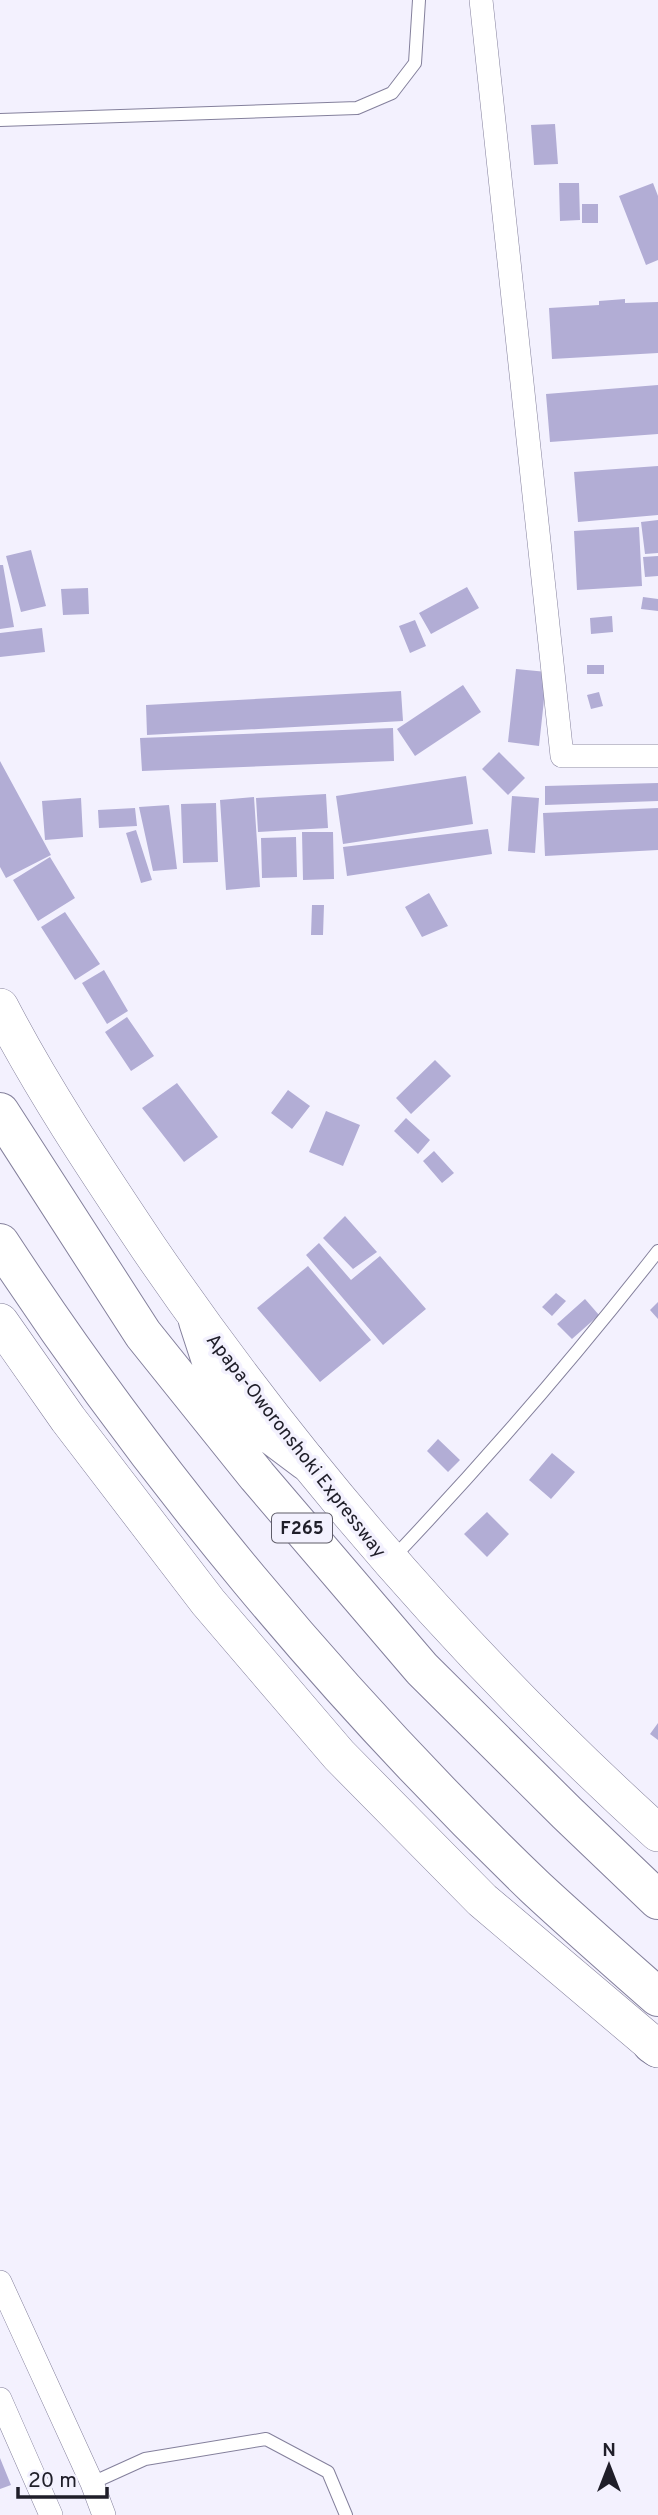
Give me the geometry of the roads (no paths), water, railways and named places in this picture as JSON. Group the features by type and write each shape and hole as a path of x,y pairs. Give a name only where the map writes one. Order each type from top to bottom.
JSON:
{"highway":[{"name":"F265","path":"0,1112 144,1334 257,1476 422,1669 567,1814 658,1900"},
{"path":"0,1243 43,1309 175,1489 277,1612 396,1746 536,1888 658,1997"},
{"path":"198,1321 222,1400 257,1476"},
{"path":"144,1334 222,1400 306,1461"}],"main road":[{"name":"Apapa-Oworonshoki Expressway","path":"0,1007 91,1162 198,1321 306,1461 461,1640 658,1833"},
{"path":"0,1322 68,1419 208,1602 339,1755 482,1900 656,2047"}],"street":[{"path":"481,0 562,756 658,756"},
{"path":"0,2282 104,2515"},
{"path":"0,2399 51,2515"}],"lane":[{"path":"0,120 357,108 392,93 415,63 419,0"},
{"path":"390,1561 461,1484 658,1251"},
{"path":"92,2483 145,2459 266,2440 328,2472 346,2515"}]}
